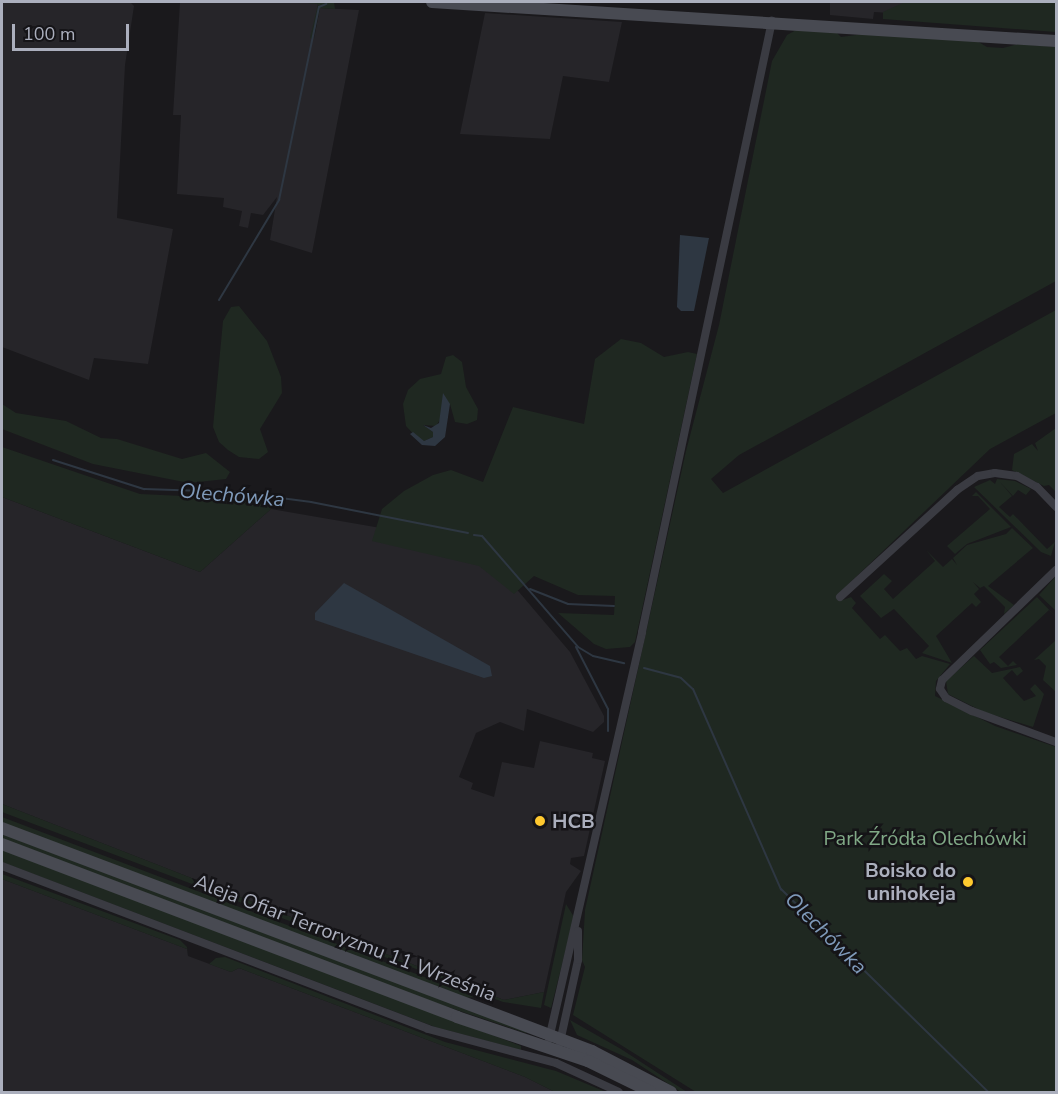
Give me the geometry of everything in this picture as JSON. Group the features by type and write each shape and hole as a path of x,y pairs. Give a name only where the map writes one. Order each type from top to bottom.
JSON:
{"street":[{"path":"432,2 499,3 1056,41"},
{"path":"552,1050 772,21"},
{"path":"840,597 974,478 995,473 1017,476 1037,487 1056,507"},
{"path":"1056,570 942,680 940,687 946,698 972,711 1056,742"},
{"name":"Aleja Ofiar Terroryzmu 11 Września","path":"2,828 556,1037 620,1063 671,1092"},
{"name":"Aleja Ofiar Terroryzmu 11 Września","path":"2,843 604,1068 651,1092"},
{"path":"2,866 428,1029 556,1063 619,1092"}],"shaded area":[{"path":"2,2 130,2 134,6 125,65 117,218 173,229 148,364 94,358 89,380 2,347"},
{"path":"180,2 318,3 314,39 320,8 359,10 312,253 270,240 277,197 263,215 251,213 248,228 239,226 242,211 223,207 224,198 177,194 181,115 173,115"},
{"path":"830,2 913,2 891,13 874,12 873,19 830,15"},
{"path":"485,13 622,22 609,82 563,76 550,139 460,134"},
{"path":"2,497 200,572 271,509 479,545 570,652 604,716 604,722 593,732 527,709 524,731 500,722 476,733 459,777 473,783 471,789 494,797 502,762 534,768 540,741 593,753 592,758 605,761 584,856 571,858 570,864 581,871 566,892 544,992 504,1000 2,804"},
{"path":"2,879 187,949 188,956 231,972 239,968 525,1077 555,1092 2,1092"}],"green space":[{"path":"334,2 335,9 320,8 313,39 310,38 318,4 308,3"},
{"path":"905,2 1056,2 1056,32 883,19 883,12"},
{"name":"Park Źródła Olechówki","path":"798,29 837,33 841,37 871,33 975,40 987,47 1003,48 1018,44 1056,47 1056,281 739,455 711,479 723,493 1056,310 1056,413 990,449 838,594 843,600 851,597 856,603 852,608 880,639 885,635 900,651 907,648 916,659 922,656 950,664 936,681 935,696 995,726 1056,747 1056,1092 696,1092 573,1015 585,967 582,960 585,910 686,451 719,325 772,61 787,35"},
{"path":"239,306 267,341 281,377 282,393 260,429 268,452 259,459 239,457 228,450 219,442 213,427 223,321 231,307"},
{"path":"621,339 641,343 664,357 688,352 697,354 635,642 630,647 606,649 594,644 558,613 614,615 615,596 578,595 534,576 514,594 479,566 372,541 382,509 404,491 433,475 451,470 483,482 513,407 584,424 595,359"},
{"path":"453,355 462,362 466,387 478,409 477,420 467,424 455,422 450,404 436,426 423,425 433,432 433,437 424,441 417,438 406,426 403,404 408,390 420,379 441,374 446,357"},
{"path":"2,404 16,413 66,421 101,438 117,439 182,459 206,453 230,472 226,479 189,483 93,464 2,429"},
{"path":"1056,428 1056,492 1049,485 1044,486 1012,470 1014,454 1032,444 1038,451 1035,443"},
{"path":"2,447 140,494 226,498 265,503 271,509 200,572 2,497"},
{"path":"997,479 1015,481 1031,489 1026,495 1018,490 1013,496 1000,482 1012,496 999,507 1010,517 1013,514 1047,549 1055,542 1051,556 1041,552 974,487 990,480 995,484"},
{"path":"976,492 1011,527 967,544 955,554 947,546 990,509 978,496 972,496"},
{"path":"1012,528 1033,548 988,586 1014,605 1004,614 1005,607 984,586 980,588 973,582 979,589 974,594 981,602 976,607 972,603 936,636 952,663 922,653 929,646 894,609 881,618 860,596 884,574 892,581 884,589 893,599 935,561 926,550 943,567 952,559 957,565 953,558 967,545 1006,534"},
{"path":"1056,576 1056,611 1039,595"},
{"path":"1037,597 1056,617 1049,610 999,657 1008,666 1013,661 1017,665 1001,668 994,662 990,664 980,650"},
{"path":"1056,640 1056,692 1043,680 1046,666 1039,659 1034,660"},
{"path":"974,656 992,673 1020,667 1023,671 1017,676 1012,670 1003,678 1024,701 1036,696 1030,689 1035,684 1044,694 1033,727 984,712 948,694 946,681"},
{"path":"2,804 504,1000 544,992 541,1008 503,1002 2,812"},
{"path":"2,817 477,997 463,998 2,823"},
{"path":"2,833 527,1031 526,1033 412,995 2,839"},
{"path":"2,849 521,1046 521,1050 435,1027 2,862"},
{"path":"2,874 180,940 187,947 188,956 187,949 2,879"},
{"path":"566,904 574,917 551,1008 544,1005"},
{"path":"225,957 445,1042 556,1071 606,1092 555,1092 525,1077 239,968 231,972 209,964 216,958"},
{"path":"570,1020 621,1049 687,1092 681,1092 632,1060 577,1035"}],"water":[{"path":"680,235 709,238 694,311 681,311 677,307"},
{"path":"443,393 450,404 445,437 435,446 422,445 410,434 413,432 424,441 433,437 433,432 423,425 431,428 439,423"},
{"path":"344,583 490,666 492,676 484,678 315,620 315,613"}],"waterway":[{"path":"219,300 279,200 319,7 326,4"},
{"name":"Olechówka","path":"53,460 144,489 234,492 311,502 468,533"},
{"name":"Olechówka","path":"474,535 482,536 578,647 593,656 624,663"},
{"path":"530,589 568,604 614,606"},
{"path":"576,647 608,709 608,731"},
{"name":"Olechówka","path":"644,668 681,678 693,689 781,889 988,1092"}],"place":[{"name":"HCB","path":"540,821"},
{"name":"Boisko do unihokeja","path":"968,882"}]}
